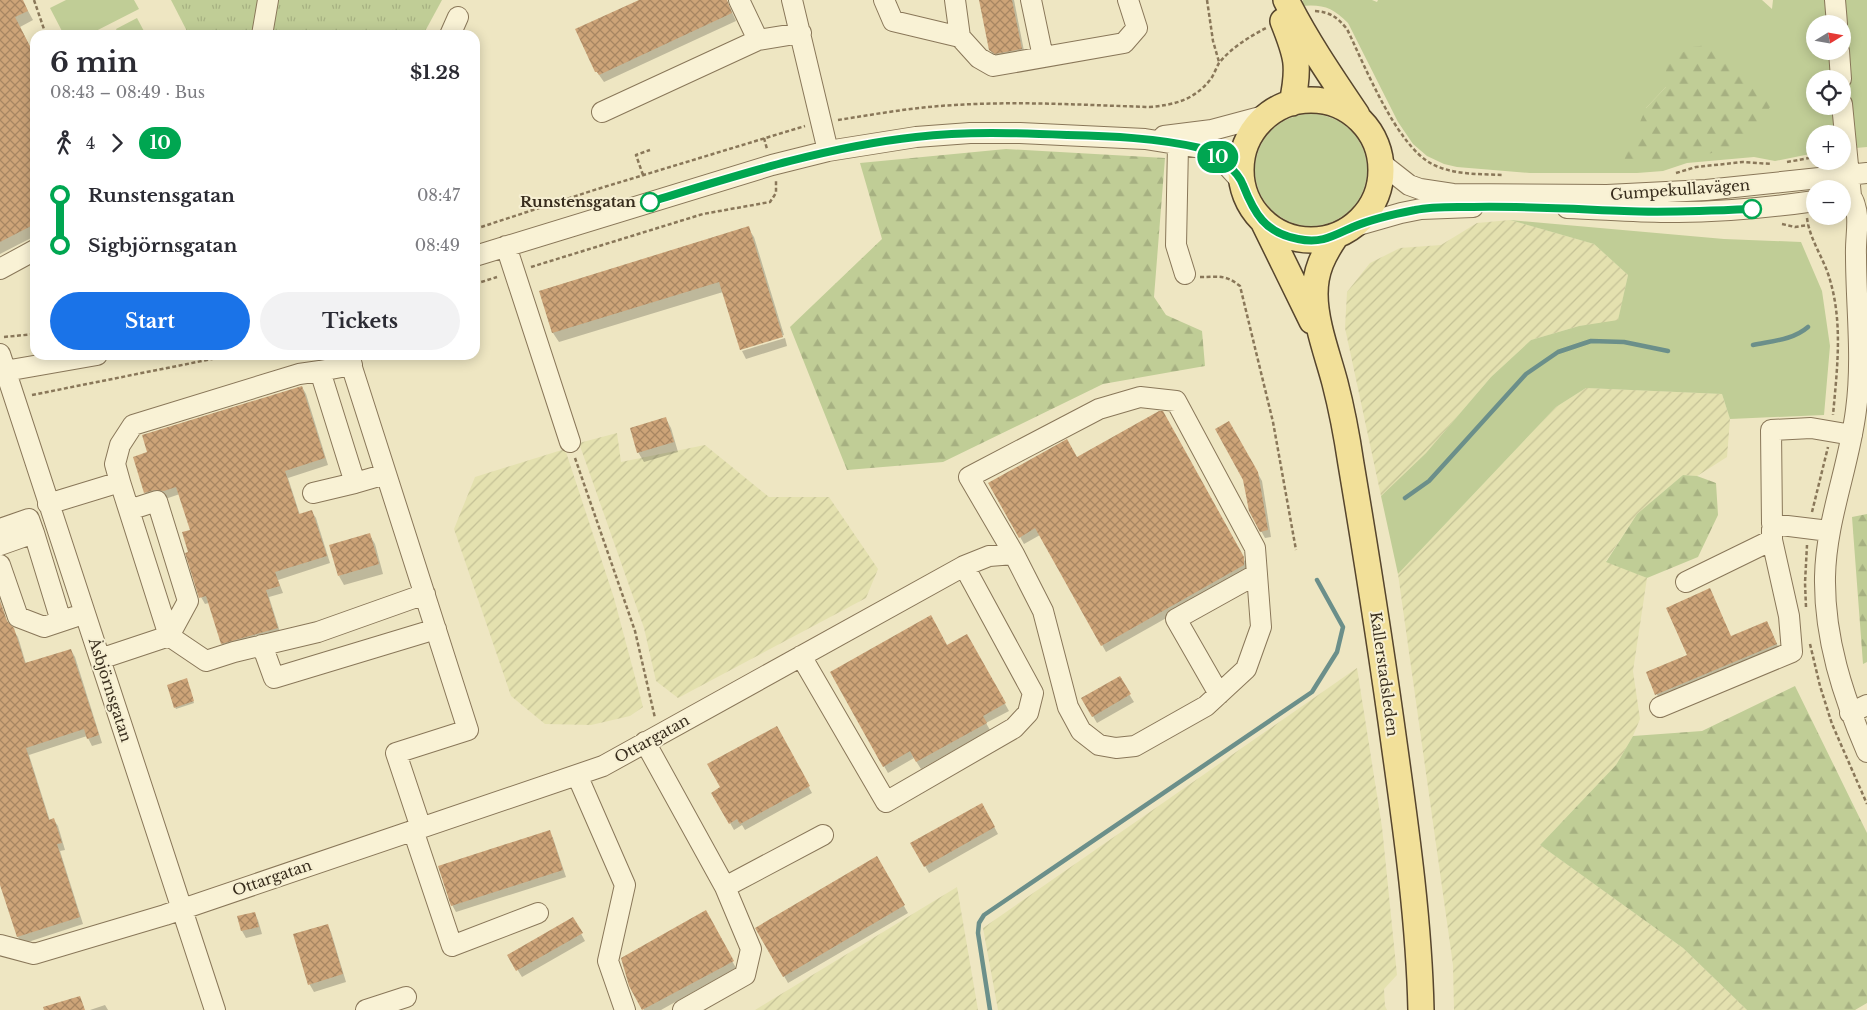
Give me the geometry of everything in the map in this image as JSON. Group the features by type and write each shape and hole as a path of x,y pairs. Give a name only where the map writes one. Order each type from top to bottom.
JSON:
{"main road":[{"path":"1276,0 1295,51 1298,72 1292,103"},
{"path":"1286,0 1297,22 1329,74 1363,123 1375,142 1381,163 1381,176 1375,199 1369,210 1344,232 1317,240 1297,239 1279,232 1263,221 1250,203 1242,182 1242,164 1246,145 1255,129 1268,115 1292,103 1318,101 1331,103 1343,108 1363,123"},
{"name":"Kallerstadsleden","path":"1263,221 1322,341"},
{"name":"Kallerstadsleden","path":"1344,232 1324,254 1316,273 1315,296 1322,341 1335,383 1348,443 1387,692 1406,825 1420,960 1421,1010"}],"street":[{"path":"263,30 268,0"},
{"path":"739,0 758,40"},
{"path":"792,0 828,152"},
{"path":"884,0 894,21 960,37"},
{"path":"955,0 960,37 978,58 992,66 1124,44 1137,28 1128,0"},
{"path":"1031,0 1043,57"},
{"path":"1836,0 1837,15"},
{"path":"602,112 758,40 801,33"},
{"path":"1145,139 1212,130 1268,115"},
{"path":"1845,115 1858,174 1854,196 1858,216 1856,254 1860,373 1852,435 1829,530 1825,577 1828,625 1837,673 1859,709 1867,752"},
{"path":"480,254 772,165 828,152 916,137 970,133 1020,133 1145,139 1201,148 1222,160 1242,182"},
{"path":"1178,145 1176,245 1185,274"},
{"name":"Gumpekullavägen","path":"1381,163 1409,184 1420,189 1453,194 1606,195 1706,190 1858,174"},
{"name":"Gumpekullavägen","path":"1344,232 1401,212 1421,208 1533,207 1676,212 1752,209 1806,202"},
{"path":"506,246 570,442"},
{"path":"0,269 30,253"},
{"path":"2,365 50,360"},
{"path":"425,594 318,632 206,661 170,636 115,464 120,445 133,425 350,360 425,594 468,730 396,753 452,946 538,913"},
{"name":"Åsbjörnsgatan","path":"2,365 215,1010"},
{"path":"320,370 355,483"},
{"path":"1140,396 1176,401 1255,548 1256,574 1261,627 1246,669 1206,706 1135,746 1116,748 1099,745 1081,731 1068,707 1043,611 1014,554 969,477 1100,409 1140,396"},
{"path":"1660,708 1792,652 1789,616 1772,532 1770,430 1811,428 1852,435"},
{"path":"313,493 386,474"},
{"path":"48,504 120,482"},
{"path":"100,659 170,636 188,601 157,501 129,510"},
{"path":"0,529 29,519 61,621"},
{"path":"1686,582 1772,532 1829,530"},
{"path":"0,544 34,533"},
{"name":"Ottargatan","path":"0,945 34,954 182,909 603,766 964,566 989,556 1014,554"},
{"path":"0,565 18,617 44,627 85,614"},
{"path":"801,656 886,802 1014,728 1028,712 1033,693 964,566"},
{"path":"1219,694 1176,619 1256,574"},
{"path":"262,645 274,678 436,630"},
{"path":"652,739 725,887 750,949 746,975 683,1010"},
{"path":"577,775 626,885 608,962 626,1010"},
{"path":"725,887 823,835"},
{"path":"366,1010 406,997"}],"path":[{"path":"34,0 44,30"},
{"path":"1207,0 1213,41 1219,62 1239,44 1272,25"},
{"path":"1309,12 1326,12 1337,17 1347,29 1394,123 1405,140 1420,157 1433,165 1450,170 1505,175"},
{"path":"480,282 703,214 770,202 776,193 777,186 764,138"},
{"path":"643,175 636,155 650,150"},
{"path":"1781,163 1806,159"},
{"path":"1673,175 1682,170 1696,167 1743,162 1775,164"},
{"path":"1776,222 1796,227 1808,225"},
{"path":"1185,274 1202,277 1218,276 1231,278 1240,286 1273,422 1296,550"},
{"path":"0,337 30,334"},
{"path":"14,398 207,360"},
{"path":"570,442 635,631 652,739"}],"shaded area":[{"path":"1510,220 1594,244 1628,275 1618,321 1579,326 1531,340 1491,377 1426,453 1381,496 1345,328 1347,292 1370,263 1400,248 1441,245 1477,223"},
{"path":"1586,388 1722,394 1730,419 1727,457 1697,476 1683,475 1637,514 1606,561 1647,578 1633,671 1640,719 1633,736 1616,765 1540,845 1683,948 1747,1010 1454,1010 1453,965 1398,574 1556,407"},
{"path":"617,433 621,462 705,445 769,497 829,497 878,569 866,598 678,698 656,681 644,628 579,443"},
{"path":"565,449 614,598 643,707 630,716 591,725 545,724 511,696 454,529 475,477"},
{"path":"1357,668 1382,827 1397,975 1384,989 1387,1010 998,1010 983,928"},
{"path":"957,887 978,1010 755,1010"}],"green space":[{"path":"66,0 134,0 139,9 98,30 61,30 50,8"},
{"path":"171,0 442,0 426,30 186,30"},
{"path":"1303,0 1372,0 1377,2 1378,0 1762,0 1772,9 1773,0 1826,0 1827,15 1806,15 1806,60 1830,60 1830,70 1806,70 1806,115 1833,115 1833,125 1806,125 1806,155 1775,161 1754,157 1687,163 1663,171 1637,173 1530,173 1457,167 1444,164 1427,156 1413,144 1398,122 1348,23 1332,10 1315,6 1300,6","holes":["1666,64 1677,161 1646,108 1666,87"]},
{"path":"1844,0 1867,0 1867,147 1856,148 1853,139 1851,70 1849,70 1848,60 1851,60 1851,15 1845,15"},
{"path":"137,18 143,30 116,30"},
{"path":"1708,45 1773,103 1742,146 1677,161 1624,160 1646,108 1666,87 1666,63 1691,47"},
{"path":"1311,114 1332,118 1351,130 1363,149 1367,170 1363,191 1351,210 1332,222 1311,226 1290,222 1271,210 1259,191 1255,170 1259,149 1271,130 1290,118"},
{"path":"1006,149 1165,158 1154,297 1166,315 1202,331 1205,366 1103,384 943,462 847,470 790,327 882,239 860,163"},
{"path":"1510,220 1724,239 1801,242 1822,291 1830,346 1824,415 1730,419 1722,394 1586,388 1556,407 1398,574 1381,496 1426,453 1491,377 1531,340 1579,326 1618,320 1628,275 1594,244"},
{"path":"1683,475 1697,476 1716,483 1718,515 1698,557 1647,578 1606,562 1637,514"},
{"path":"1867,514 1867,662 1863,664 1852,517"},
{"path":"1795,686 1867,833 1867,1003 1855,1010 1747,1010 1683,948 1540,845 1616,765 1633,736 1702,731"}],"building":[{"path":"0,0 23,0 28,11 15,17 30,46 30,227 0,242"},
{"path":"639,0 727,0 732,13 599,75 595,72 575,29"},
{"path":"979,0 1012,0 1022,49 995,54 989,50"},
{"path":"749,226 783,337 740,350 719,282 552,333 539,291"},
{"path":"302,386 325,458 285,471 299,514 312,510 327,556 275,572 280,586 266,590 278,628 221,644 206,596 199,598 185,553 188,552 182,532 190,530 176,487 164,491 154,490 144,493 133,457 147,452 142,435"},
{"path":"1159,411 1163,411 1244,557 1244,565 1101,646 1035,528 1019,538 988,483 1067,439 1077,457"},
{"path":"666,417 674,442 637,453 630,428"},
{"path":"1229,421 1258,472 1268,530 1260,532 1249,511 1243,480 1215,429"},
{"path":"370,533 379,564 338,576 329,545"},
{"path":"1710,588 1731,636 1767,621 1777,644 1655,695 1646,672 1687,655 1666,608"},
{"path":"0,601 7,621 14,628 25,663 71,649 99,735 87,739 84,729 26,748 49,820 54,818 62,843 57,844 80,917 17,937 0,885"},
{"path":"931,615 947,645 967,634 1006,703 983,716 987,723 916,762 910,751 883,767 830,672"},
{"path":"1120,676 1131,694 1092,717 1081,698"},
{"path":"187,678 194,701 174,708 167,685"},
{"path":"777,726 810,786 740,824 737,819 729,824 711,793 720,787 707,764"},
{"path":"982,803 995,827 924,867 910,843"},
{"path":"550,830 563,870 451,906 438,866"},
{"path":"877,856 905,905 783,977 755,928"},
{"path":"706,910 734,961 642,1010 629,986 621,958"},
{"path":"255,912 259,927 241,931 237,916"},
{"path":"573,917 583,933 516,971 507,955"},
{"path":"328,924 343,974 308,985 293,934"},
{"path":"80,996 85,1010 44,1010 43,1007"}],"waterway":[{"path":"1753,345 1796,335 1808,327"},
{"path":"1405,498 1429,481 1526,374 1558,352 1591,341 1624,342 1668,351"},
{"path":"990,1010 978,933 979,923 984,915 1312,692 1337,652 1343,627 1317,580"}],"bus line":[{"name":"10","path":"650,202 772,165 863,145 916,137 970,133 1020,133 1145,139 1201,148 1222,160 1242,182 1255,213 1263,221 1279,232 1297,239 1327,239 1352,228 1401,212 1421,208 1493,206 1667,212 1752,209"}],"place":[{"name":"Runstensgatan","path":"650,202"}]}
